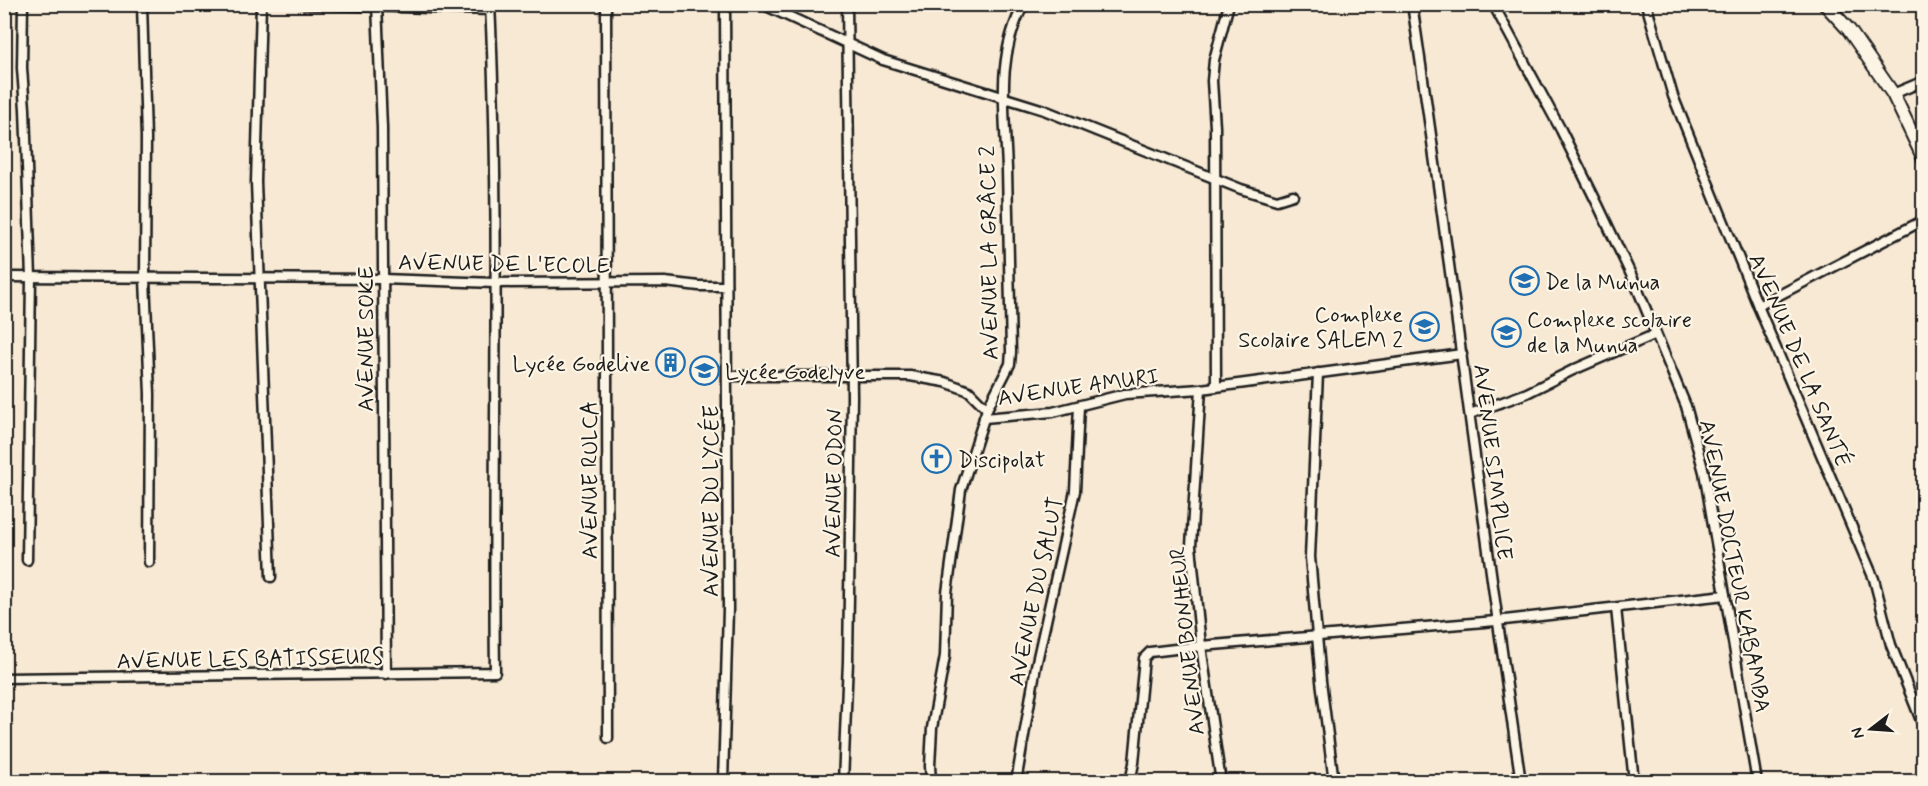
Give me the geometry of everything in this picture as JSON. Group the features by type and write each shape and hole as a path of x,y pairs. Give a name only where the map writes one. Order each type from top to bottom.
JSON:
{"main road":[{"path":"1825,4 1849,30 1893,94 1923,159"}],"street":[{"path":"23,4 22,68 31,278 27,560"},
{"path":"142,4 146,138 145,279 150,394 149,562"},
{"path":"261,4 256,182 271,577"},
{"path":"304,4 490,7 495,116 495,283"},
{"name":"AVENUE RULCA","path":"606,4 608,738"},
{"name":"AVENUE DU LYCÉE","path":"723,782 728,609 725,4"},
{"path":"762,4 884,60 1044,110 1215,179 1277,200 1293,195"},
{"name":"AVENUE ODON","path":"843,782 848,661 851,376 847,4"},
{"name":"AVENUE LA GRÂCE 2","path":"931,782 932,728 945,656 947,593 961,490 986,413 1010,364 1007,166 1002,112 1006,52 1015,21 1024,4"},
{"path":"1216,387 1215,127 1212,81 1214,60 1229,4"},
{"name":"AVENUE SIMPLICE","path":"1412,4 1462,354 1496,621 1521,782"},
{"name":"AVENUE DOCTEUR KABAMBA","path":"1493,4 1561,130 1598,205 1686,406 1698,443 1757,782"},
{"name":"AVENUE DE LA SANTÉ","path":"1646,4 1673,96 1758,306 1874,579 1891,645 1923,728"},
{"name":"AVENUE SOKE","path":"377,6 382,128 386,674"},
{"path":"1893,94 1923,81"},
{"path":"1758,306 1923,220"},
{"name":"AVENUE DE L'ECOLE","path":"4,277 382,279 495,283 665,282 726,286"},
{"name":"AVENUE LES BATISSEURS","path":"4,678 495,672 495,283"},
{"path":"1470,414 1527,393 1656,334"},
{"name":"AVENUE AMURI","path":"986,413 1025,416 1080,406 1125,394 1201,389 1462,354"},
{"path":"1318,373 1310,557 1321,681 1334,782"},
{"path":"728,376 910,376 945,382 969,391 986,413"},
{"name":"AVENUE BONHEUR","path":"1201,389 1191,546 1201,646 1221,782"},
{"name":"AVENUE DU SALUT","path":"1016,782 1038,656 1075,491 1080,406"},
{"path":"1130,782 1146,655 1150,652 1496,621 1725,595"},
{"path":"1616,608 1634,782"}],"place":[{"name":"De la Munua","path":"1524,281"},
{"name":"Complexe Scolaire SALEM 2","path":"1424,327"},
{"name":"Complexe scolaire de la Munua","path":"1506,332"},
{"name":"Lycée Godelive","path":"671,363"},
{"name":"Lycée Godelyve","path":"704,371"},
{"name":"Discipolat","path":"937,459"}]}
